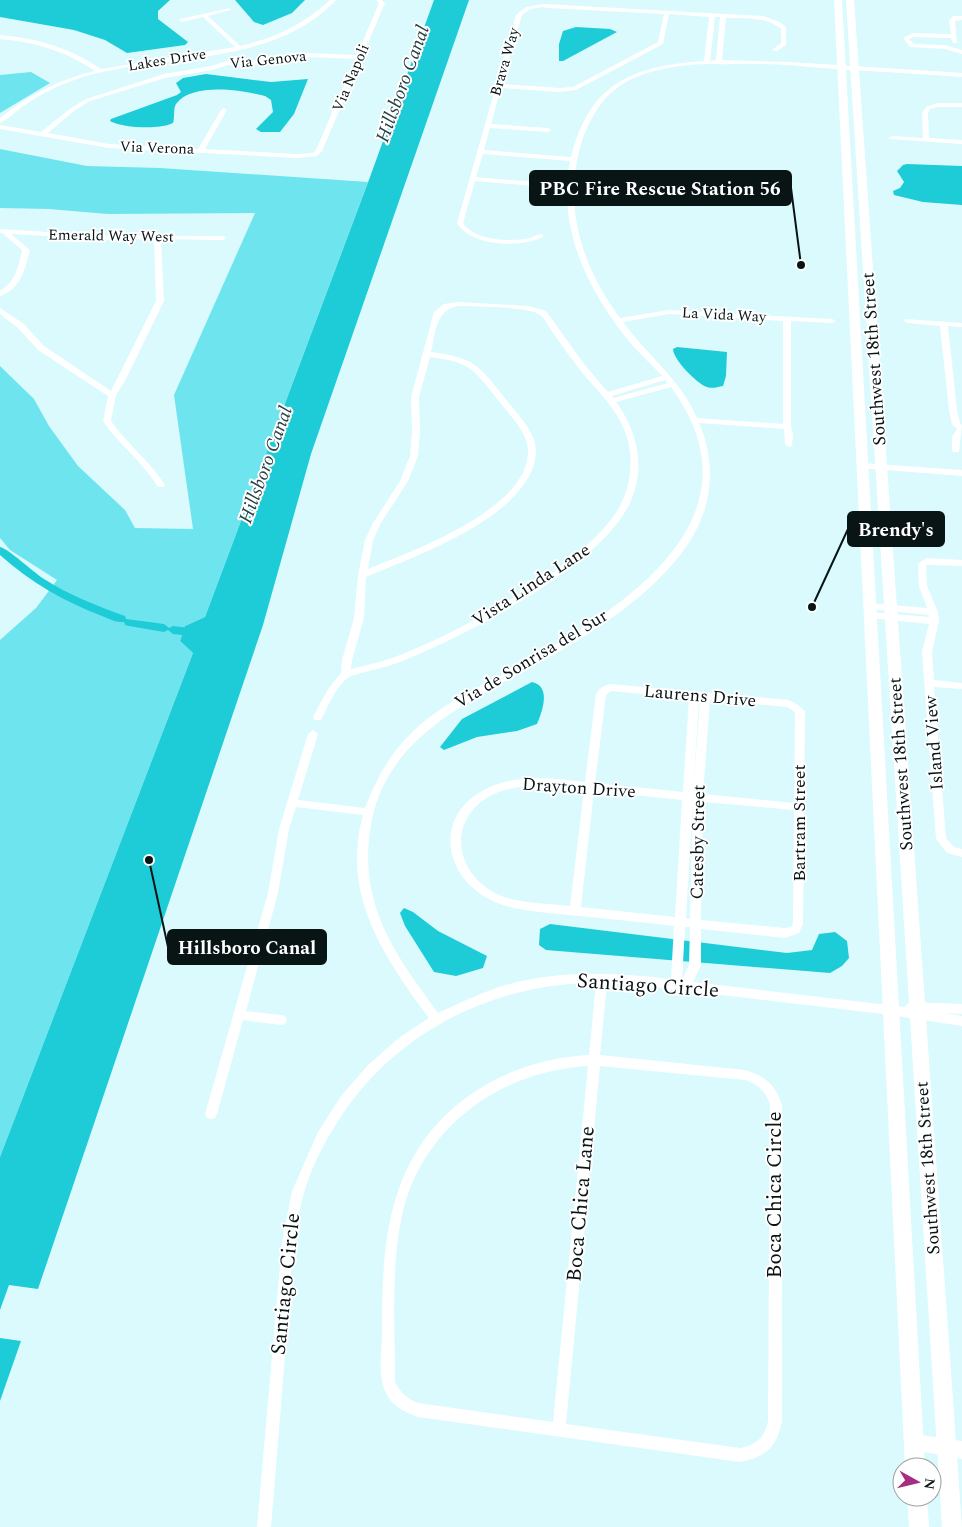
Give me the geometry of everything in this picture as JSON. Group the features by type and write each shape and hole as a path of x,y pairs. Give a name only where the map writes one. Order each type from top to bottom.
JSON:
{"main road":[{"name":"Southwest 18th Street","path":"838,0 915,1457"},
{"name":"Southwest 18th Street","path":"850,0 917,1010 955,1449 952,1527"},
{"path":"918,1507 919,1527"}],"street":[{"name":"Lakes Drive","path":"0,120 12,110 51,87 100,71 206,54 281,35 312,19 333,0"},
{"name":"Via Napoli","path":"315,155 320,151 360,57 382,3 379,0"},
{"name":"Brava Way","path":"541,236 528,241 487,239 472,236 460,226 460,220 519,15 527,8 547,6 763,18 778,23 784,28 784,44 775,50"},
{"path":"182,20 228,9"},
{"path":"498,86 560,90 578,88 662,43 667,12"},
{"path":"204,15 238,47"},
{"path":"707,63 712,15"},
{"path":"719,63 723,16"},
{"path":"954,36 913,35 906,38 912,46 959,51 954,36 952,18 962,18"},
{"path":"0,37 40,41 80,56 100,71"},
{"path":"206,54 212,68"},
{"name":"Via Genova","path":"42,135 73,109 88,100 164,76 212,68 227,63 272,62 307,55 360,57"},
{"name":"Via de Sonrisa del Sur","path":"436,1019 395,962 374,924 366,900 362,868 363,837 368,812 382,779 394,760 425,725 464,697 527,665 595,623 648,583 676,555 696,520 706,485 707,458 696,420 670,381 632,340 605,303 593,282 578,244 570,203 573,159 584,130 606,94 618,84 633,76 657,68 719,63 855,71"},
{"path":"855,71 962,75"},
{"path":"855,71 962,80"},
{"path":"926,140 925,113 928,108 937,105 962,106"},
{"path":"201,150 224,110"},
{"path":"487,126 548,130"},
{"name":"Via Verona","path":"0,127 109,146 297,156 315,155"},
{"path":"892,138 962,142"},
{"path":"480,152 573,159"},
{"path":"472,179 534,184"},
{"path":"0,294 18,282 31,242 2,231"},
{"name":"Emerald Way West","path":"2,231 31,242 157,237 223,238"},
{"path":"157,237 160,301 121,381 112,395 107,421 114,432 154,471 161,485"},
{"name":"Vista Linda Lane","path":"458,304 534,309 543,313 568,349 610,398 624,419 633,442 635,472 628,497 621,512 598,540 539,584 461,630 410,655 346,674 347,660 360,618 362,575 369,540 377,522 404,481 414,456 416,432 415,397 437,314 447,306 458,304"},
{"path":"0,310 22,326 41,348 112,395"},
{"name":"La Vida Way","path":"618,321 669,312 832,321"},
{"path":"787,318 787,427 789,444"},
{"path":"908,321 962,325"},
{"path":"944,324 953,410 956,424 961,429 956,437 956,450"},
{"path":"362,575 431,545 472,524 509,499 518,490 529,471 532,450 526,432 478,368 456,358 426,354"},
{"path":"610,398 670,381"},
{"path":"696,420 787,427"},
{"path":"862,466 962,473"},
{"path":"869,611 933,617 923,586 922,564 926,561 962,563"},
{"name":"Island View","path":"933,617 927,652 941,839 951,850 962,853"},
{"path":"318,717 331,691 346,674"},
{"path":"929,683 962,686"},
{"name":"Laurens Drive","path":"590,787 601,694 610,687 796,707"},
{"name":"Catesby Street","path":"680,986 695,965 694,695"},
{"name":"Catesby Street","path":"680,986 678,964 680,922 705,696"},
{"name":"Bartram Street","path":"785,933 796,930 798,924 800,711 796,707"},
{"path":"211,1114 273,893 280,845 291,803 313,734"},
{"name":"Drayton Drive","path":"785,933 512,904 488,894 474,885 464,874 456,856 455,834 463,814 472,802 486,793 502,787 537,782 799,807"},
{"path":"575,910 590,787"},
{"path":"291,803 368,812"},
{"name":"Santiago Circle","path":"264,1527 288,1242 294,1208 303,1176 316,1146 332,1117 357,1083 395,1047 436,1019 460,1007 509,989 560,980 602,978 891,1010 917,1010"},
{"name":"Boca Chica Lane","path":"559,1430 602,978"},
{"path":"917,1010 962,1009"},
{"path":"917,1010 962,1021"},
{"path":"239,1015 281,1020"},
{"name":"Boca Chica Circle","path":"594,1060 745,1075 762,1082 774,1096 776,1105 775,1421 769,1441 761,1449 751,1453 740,1454 559,1430 418,1410 398,1401 392,1392 388,1382 393,1233 401,1197 425,1148 454,1115 487,1090 518,1074 543,1066 594,1060"},
{"path":"914,1444 955,1449"}],"shaded area":[{"path":"31,72 50,83 0,113 0,75"},
{"path":"0,149 87,166 160,168 368,182 205,617 185,626 180,641 193,653 0,1157 0,640 36,608 57,580 10,550 0,538 0,366 34,399 49,426 78,466 125,510 135,528 193,529 174,395 255,213 108,214 49,209 0,208"}],"water":[{"path":"0,0 170,0 158,11 158,19 188,42 185,45 127,53 105,40 74,30 0,17"},
{"path":"235,0 305,0 292,13 263,25 254,22"},
{"name":"Hillsboro Canal","path":"434,0 469,0 311,454 263,625 38,1289 9,1285 0,1310 0,1157 193,653 180,641 185,626 205,617 370,177"},
{"path":"576,27 610,29 617,32 563,61 559,61 559,44 563,31"},
{"path":"206,74 271,82 308,79 294,114 280,132 261,132 256,129 273,112 271,100 265,96 231,90 205,90 183,97 175,106 173,123 167,125 141,127 110,121 111,119 177,95 181,92 176,83 183,78"},
{"path":"907,164 962,166 962,205 923,202 894,195 893,191 900,188 904,182 897,171"},
{"path":"677,347 727,352 726,376 723,386 709,388 697,381 677,359 673,349"},
{"path":"532,682 538,684 544,693 543,706 537,724 517,731 477,737 444,750 440,747 462,719"},
{"path":"404,908 413,912 438,931 487,956 483,968 456,976 434,972 405,926 400,913"},
{"path":"550,924 787,953 812,950 819,934 835,932 847,941 849,958 842,966 830,973 546,950 539,945 540,929"},
{"path":"0,1338 21,1341 0,1401"}],"waterway":[{"path":"0,550 13,562 56,591 121,619"},
{"path":"129,622 164,628"},
{"path":"173,630 198,633"}],"place":[{"name":"PBC Fire Rescue Station 56","path":"801,265"},
{"name":"Brendy's","path":"812,607"},
{"name":"Hillsboro Canal","path":"149,860"}]}
